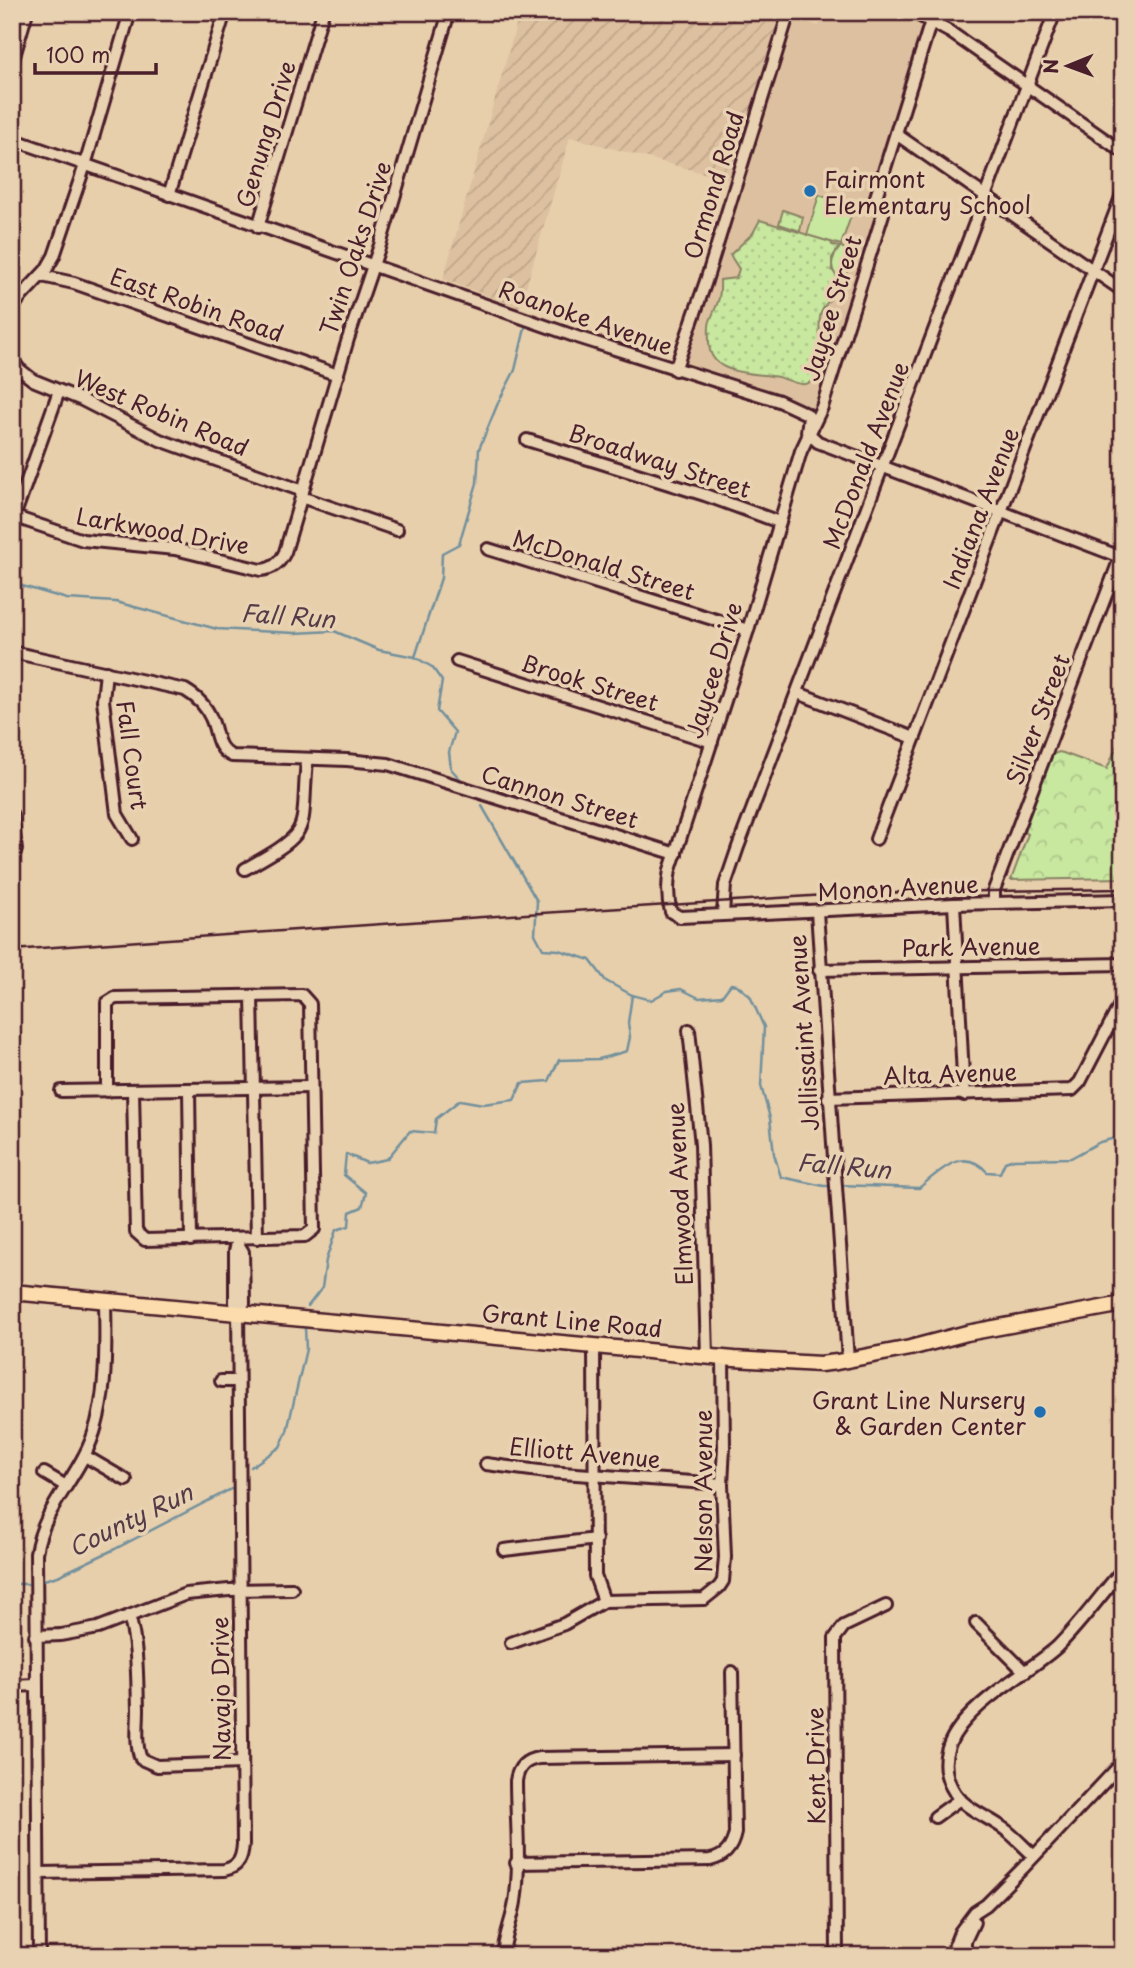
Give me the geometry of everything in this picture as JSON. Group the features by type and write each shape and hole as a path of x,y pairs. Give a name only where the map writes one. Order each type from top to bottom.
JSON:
{"main road":[{"name":"Grant Line Road","path":"12,1292 820,1364 1123,1304"}],"street":[{"path":"12,62 27,12"},
{"path":"12,310 18,300 42,276 54,256 85,165 130,12"},
{"path":"169,195 225,12"},
{"name":"Genung Drive","path":"258,227 323,12"},
{"name":"Twin Oaks Drive","path":"302,494 449,12"},
{"name":"Ormond Road","path":"676,370 789,12"},
{"path":"913,12 931,21 1123,152"},
{"name":"McDonald Avenue","path":"723,914 725,885 1055,12"},
{"name":"Jaycee Street","path":"809,434 822,407 883,214 876,197 931,21"},
{"path":"896,134 1123,291"},
{"name":"Roanoke Avenue","path":"12,139 373,267 802,411 809,417 809,434"},
{"name":"Indiana Avenue","path":"876,839 1123,192"},
{"name":"East Robin Road","path":"42,276 74,283 338,375"},
{"name":"West Robin Road","path":"12,359 26,375 160,440 397,530"},
{"path":"13,516 59,391"},
{"path":"809,434 818,442 1122,555"},
{"name":"Jaycee Drive","path":"676,916 671,912 667,890 676,854 809,434"},
{"name":"Broadway Street","path":"527,440 705,495 779,522"},
{"name":"Larkwood Drive","path":"13,516 83,540 175,550 268,569 278,563 285,552 302,494"},
{"name":"McDonald Street","path":"488,549 748,630"},
{"name":"Silver Street","path":"994,903 994,890 1122,555"},
{"path":"12,652 106,672"},
{"name":"Brook Street","path":"457,661 712,742"},
{"name":"Cannon Street","path":"106,672 192,694 212,719 221,748 232,756 374,762 676,854"},
{"name":"Fall Court","path":"106,672 103,700 117,814 132,839"},
{"path":"798,692 914,738"},
{"path":"246,869 289,843 299,833 304,820 307,760"},
{"path":"12,815 16,850"},
{"name":"Monon Avenue","path":"676,916 1123,900"},
{"path":"954,904 964,1095"},
{"name":"Jollissaint Avenue","path":"817,912 848,1360"},
{"name":"Park Avenue","path":"819,970 1123,964"},
{"path":"107,1091 107,1003 115,998 302,995 310,1004 313,1229 305,1236 238,1241 145,1240 136,1231 133,1090"},
{"path":"252,996 257,1238"},
{"name":"Alta Avenue","path":"828,1098 1072,1090 1080,1082 1123,999"},
{"name":"Elmwood Avenue","path":"689,1030 701,1145 707,1356"},
{"path":"61,1091 311,1087"},
{"path":"189,1089 191,1240"},
{"name":"Navajo Drive","path":"39,1873 231,1868 237,1864 242,1852 239,1381 238,1311 235,1303 235,1251 238,1241"},
{"path":"39,1956 35,1636 38,1542 44,1522 85,1455 97,1424 102,1401 105,1301"},
{"path":"594,1345 595,1576 604,1601"},
{"name":"Nelson Avenue","path":"511,1643 564,1624 604,1601 704,1599 713,1594 723,1581 723,1357"},
{"path":"221,1381 239,1381"},
{"path":"85,1455 126,1480"},
{"name":"Elliott Avenue","path":"486,1464 547,1472 722,1484"},
{"path":"44,1473 66,1486"},
{"path":"504,1550 596,1539"},
{"path":"1034,1856 1007,1831 960,1799 948,1779 946,1753 957,1729 986,1701 1063,1640 1123,1569"},
{"path":"35,1636 98,1628 186,1594 292,1589"},
{"name":"Kent Drive","path":"837,1956 835,1638 844,1626 886,1606"},
{"path":"129,1616 137,1648 141,1759 157,1766 242,1763"},
{"path":"976,1623 1025,1672"},
{"path":"516,1863 710,1860 724,1855 732,1845 735,1833 733,1672"},
{"path":"12,1686 36,1685"},
{"path":"503,1956 506,1928 515,1903 516,1781 517,1773 526,1762 539,1758 566,1757 734,1755"},
{"path":"986,1905 975,1912 963,1927 950,1955 964,1956 964,1946 970,1930 986,1905 1123,1762"},
{"path":"935,1817 960,1799"}],"shaded area":[{"path":"520,12 782,12 729,180 570,137 520,308 443,279"},
{"name":"Fairmont Elementary School","path":"824,12 896,12 935,23 815,414 793,402 682,367 791,17 819,26"}],"green space":[{"path":"819,195 845,203 846,207 853,210 841,245 807,235"},
{"path":"783,210 803,217 800,231 779,224"},
{"path":"760,220 831,242 839,247 832,258 832,270 844,283 821,313 820,370 813,381 808,383 798,384 778,377 735,371 717,362 711,353 709,326 719,297 720,280 736,278 739,269 730,255 753,233"},
{"path":"841,246 852,256 844,283 835,274 832,265"},
{"path":"1123,732 1123,878 1011,880 1028,834 1024,832 1034,797 1051,755 1063,753 1107,769"}],"waterway":[{"path":"415,657 441,578 442,553 459,544 477,483 479,449 515,370 525,328"},
{"name":"Fall Run","path":"12,583 67,599 116,602 217,629 295,633 334,631 379,650 415,657 432,667 442,681 437,711 455,732 449,752 451,769 463,782"},
{"name":"Fall Run","path":"482,806 537,901 535,934 543,949 559,950 590,960 606,981 632,995 651,1000 667,991 681,989 699,998 722,996 731,984 737,985 750,996 764,1027 761,1086 781,1177 834,1186"},
{"name":"County Run","path":"308,1306 322,1288 326,1260 336,1230 349,1226 350,1212 362,1207 366,1193 344,1175 346,1154 367,1163 387,1159 410,1131 434,1133 436,1119 460,1100 483,1104 514,1100 522,1083 549,1081 559,1060 599,1059 627,1051 632,995"},
{"name":"Fall Run","path":"840,1185 919,1188 952,1163 969,1161 978,1164 987,1172 1000,1173 1005,1162 1014,1159 1071,1158 1100,1142 1123,1136"},
{"name":"County Run","path":"251,1467 280,1447 287,1431 306,1349 305,1328"},
{"name":"County Run","path":"44,1580 115,1549 231,1489"},
{"name":"County Run","path":"12,1584 27,1584"}],"railway":[{"path":"12,950 858,893 1123,889"}],"place":[{"name":"Fairmont Elementary School","path":"810,191"},
{"name":"Grant Line Nursery & Garden Center","path":"1040,1412"}]}
